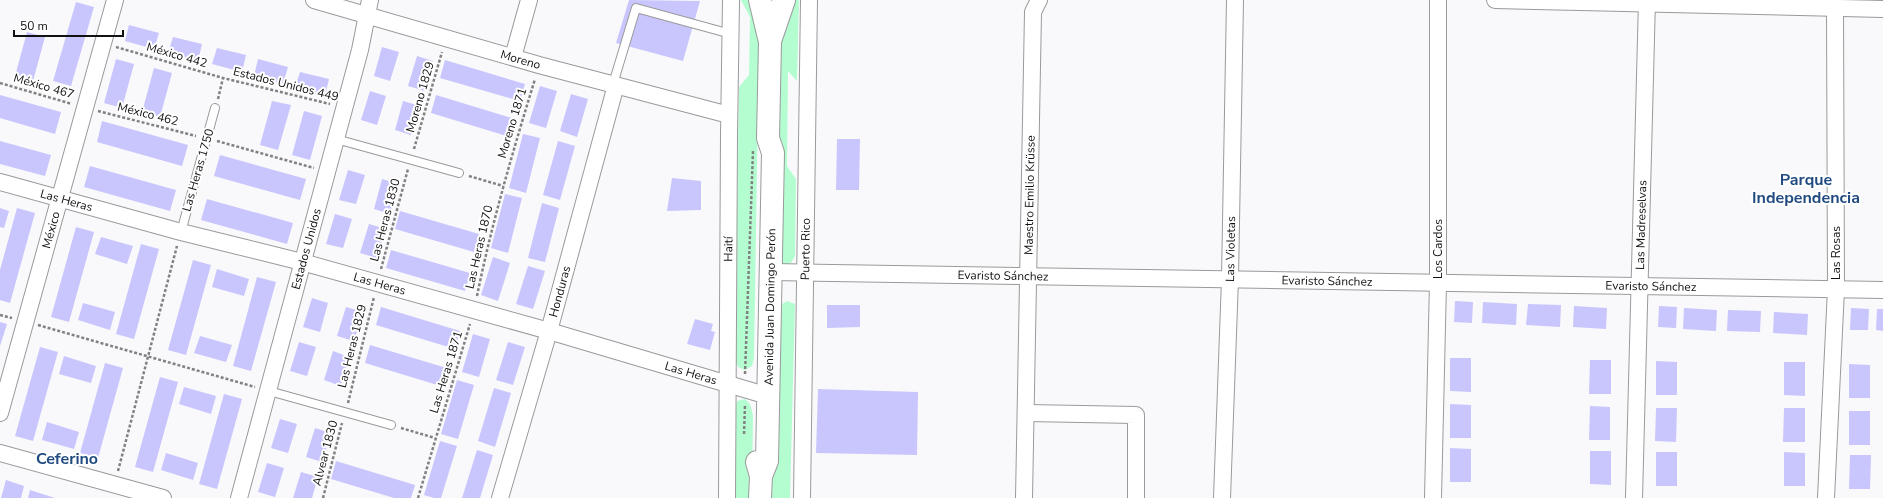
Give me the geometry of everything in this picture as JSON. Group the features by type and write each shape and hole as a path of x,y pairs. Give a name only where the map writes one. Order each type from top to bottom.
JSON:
{"main road":[{"name":"Avenida Juan Domingo Perón","path":"760,0 770,42"},
{"name":"Avenida Juan Domingo Perón","path":"761,476 756,460 751,391 762,152 760,142 770,42 784,0"},
{"name":"Avenida Juan Domingo Perón","path":"760,142 773,153 767,461 761,476 760,498"}],"street":[{"name":"México","path":"0,413 115,0"},
{"name":"Moreno","path":"314,0 369,7 447,38 539,65 729,115"},
{"path":"513,57 529,0"},
{"name":"Haití","path":"727,498 731,0"},
{"name":"Puerto Rico","path":"802,498 810,0"},
{"name":"Las Violetas","path":"1222,498 1230,279 1234,0"},
{"name":"Los Cardos","path":"1433,498 1438,283 1438,0"},
{"path":"1495,0 1835,4 1883,9"},
{"name":"Las Madreselvas","path":"1634,498 1647,2"},
{"name":"Las Rosas","path":"1826,498 1836,289 1835,4"},
{"name":"Maestro Emilio Krüsse","path":"1024,498 1028,276 1036,6"},
{"name":"Estados Unidos","path":"239,498 269,391 326,171 360,50 369,7"},
{"name":"Honduras","path":"500,498 549,331 614,84"},
{"name":"Las Heras","path":"0,182 59,197 181,232 302,262 474,312 549,331 751,391"},
{"name":"Evaristo Sánchez","path":"771,272 1883,290"},
{"path":"1026,414 1136,415 1136,498"},
{"path":"0,453 163,498"}],"lane":[{"path":"614,84 636,8 731,34"},
{"name":"Las Heras 1750","path":"181,232 215,108"},
{"path":"336,139 410,161 459,173"},
{"path":"269,391 392,425"}],"path":[{"name":"Moreno 1829","path":"410,161 447,38"},
{"name":"México 442","path":"103,43 223,78"},
{"name":"Moreno 1871","path":"503,186 539,65"},
{"name":"Estados Unidos 449","path":"223,78 344,107"},
{"path":"215,108 223,78"},
{"name":"México 467","path":"0,83 84,107"},
{"name":"México 462","path":"84,107 207,138 326,171"},
{"path":"744,436 751,391 760,142"},
{"name":"Las Heras 1830","path":"377,284 410,161"},
{"path":"459,173 503,186"},
{"name":"Las Heras 1870","path":"474,312 488,242 503,186"},
{"path":"114,485 146,357 181,232"},
{"name":"Las Heras 1829","path":"345,413 377,284"},
{"name":"Las Heras 1871","path":"418,498 474,312"},
{"path":"0,315 269,391"},
{"name":"Alvear 1830","path":"323,498 345,413"},
{"path":"392,425 435,438"}],"green space":[{"path":"741,0 753,0 763,67 758,105 754,358 752,366 745,370 738,367 735,359 739,87 749,75 750,17"},
{"path":"791,0 799,0 797,81 788,71 787,166 796,179 795,256 791,263 785,265 780,262 777,255 781,63 776,51"},
{"path":"787,301 795,304 790,498 772,498 774,323 779,306"},
{"path":"745,399 750,404 753,415 752,498 734,498 735,409 737,401"}],"building":[{"path":"629,0 700,1 683,61 616,43"},
{"path":"76,2 94,7 71,86 53,81"},
{"path":"129,25 159,33 154,49 125,41"},
{"path":"27,32 45,37 33,81 15,76"},
{"path":"173,37 202,44 198,61 168,53"},
{"path":"382,47 399,52 390,81 374,76"},
{"path":"217,48 246,55 242,72 212,64"},
{"path":"417,56 433,61 425,91 408,86"},
{"path":"116,59 134,64 122,108 104,103"},
{"path":"258,59 288,67 283,84 254,76"},
{"path":"445,60 525,84 520,101 440,78"},
{"path":"154,68 172,73 160,117 142,112"},
{"path":"300,72 329,79 325,96 295,88"},
{"path":"540,86 557,91 546,128 529,123"},
{"path":"370,91 386,96 377,125 361,120"},
{"path":"571,94 588,99 577,137 560,131"},
{"path":"0,95 61,112 55,134 0,118"},
{"path":"436,95 515,119 510,137 431,113"},
{"path":"272,101 291,105 278,150 260,145"},
{"path":"403,101 420,106 411,135 395,130"},
{"path":"304,111 322,116 310,160 292,155"},
{"path":"102,121 188,145 182,166 97,142"},
{"path":"523,134 540,138 526,193 509,188"},
{"path":"837,139 860,139 859,190 836,190"},
{"path":"0,141 51,155 45,176 0,164"},
{"path":"558,141 575,146 560,200 543,195"},
{"path":"220,155 306,179 300,200 214,176"},
{"path":"90,166 176,190 170,211 84,187"},
{"path":"348,170 365,175 356,204 339,200"},
{"path":"672,178 701,181 701,210 667,211"},
{"path":"382,179 399,184 390,214 374,209"},
{"path":"505,194 522,198 508,253 491,248"},
{"path":"207,199 293,223 287,244 201,220"},
{"path":"542,203 559,208 545,262 528,258"},
{"path":"0,208 9,211 4,228 0,227"},
{"path":"17,208 35,213 10,303 0,300 0,270"},
{"path":"400,211 479,234 474,252 395,229"},
{"path":"335,214 352,219 343,248 326,244"},
{"path":"369,224 386,229 377,258 360,253"},
{"path":"76,227 94,232 69,322 51,317"},
{"path":"101,237 133,246 127,264 95,254"},
{"path":"141,244 159,249 134,339 116,334"},
{"path":"391,250 470,273 465,291 386,268"},
{"path":"493,257 510,263 498,301 481,295"},
{"path":"193,260 211,265 186,355 168,350"},
{"path":"528,266 545,271 533,309 516,304"},
{"path":"217,269 249,279 244,296 212,287"},
{"path":"257,277 276,282 251,371 233,366"},
{"path":"312,298 328,303 320,332 303,327"},
{"path":"1455,301 1473,302 1472,323 1454,322"},
{"path":"1483,302 1517,304 1516,325 1482,323"},
{"path":"83,303 115,312 110,330 78,320"},
{"path":"1528,304 1561,305 1560,327 1526,325"},
{"path":"827,305 860,305 860,327 827,328"},
{"path":"1574,306 1607,308 1606,329 1573,327"},
{"path":"1659,306 1677,307 1676,328 1658,327"},
{"path":"346,307 363,312 354,341 337,336"},
{"path":"381,307 460,331 455,349 376,325"},
{"path":"1684,308 1717,310 1716,331 1683,329"},
{"path":"1851,308 1869,309 1868,330 1850,330"},
{"path":"1877,309 1883,309 1883,331 1876,330"},
{"path":"1728,310 1761,311 1760,332 1727,331"},
{"path":"1774,312 1808,314 1807,335 1773,333"},
{"path":"695,319 713,324 711,331 715,332 710,350 687,344"},
{"path":"0,322 7,324 0,346"},
{"path":"473,334 490,339 479,377 462,372"},
{"path":"200,336 232,345 226,362 194,353"},
{"path":"299,342 316,347 307,376 290,371"},
{"path":"508,342 525,347 513,385 496,380"},
{"path":"370,345 450,369 444,387 365,363"},
{"path":"40,347 58,352 33,441 15,436"},
{"path":"333,351 349,357 341,386 324,380"},
{"path":"64,356 96,366 91,383 59,374"},
{"path":"1450,358 1471,358 1471,392 1450,391"},
{"path":"1590,360 1611,360 1611,394 1589,394"},
{"path":"1656,361 1677,362 1677,395 1656,395"},
{"path":"1784,362 1805,362 1805,396 1784,395"},
{"path":"105,363 123,368 98,458 80,453"},
{"path":"1849,364 1870,365 1870,398 1849,398"},
{"path":"160,377 178,382 153,472 135,467"},
{"path":"457,380 474,385 458,439 441,434"},
{"path":"184,387 216,396 211,414 179,404"},
{"path":"494,388 511,393 495,447 478,441"},
{"path":"818,389 918,392 917,455 816,453"},
{"path":"224,394 242,399 217,489 199,484"},
{"path":"1450,404 1471,405 1471,438 1450,438"},
{"path":"1590,406 1610,407 1610,440 1589,440"},
{"path":"1656,408 1677,408 1676,442 1655,441"},
{"path":"1784,408 1805,408 1805,442 1783,442"},
{"path":"1849,411 1870,411 1870,445 1849,445"},
{"path":"280,419 297,424 288,453 271,448"},
{"path":"47,422 79,432 74,449 42,440"},
{"path":"315,428 331,433 322,462 306,457"},
{"path":"440,441 457,446 441,498 434,498 424,495"},
{"path":"1450,448 1471,449 1471,482 1450,482"},
{"path":"477,450 493,455 480,498 462,498"},
{"path":"1590,451 1611,451 1611,485 1590,484"},
{"path":"1656,452 1677,452 1677,486 1656,486"},
{"path":"1784,452 1805,453 1805,486 1784,486"},
{"path":"166,453 198,463 193,480 161,470"},
{"path":"1850,455 1871,455 1870,489 1849,489"},
{"path":"336,461 415,485 411,498 394,498 331,479"},
{"path":"267,463 284,468 275,497 258,492"},
{"path":"301,472 318,477 312,498 293,498"},
{"path":"6,480 24,486 21,498 1,498"},
{"path":"30,490 55,498 28,498"}],"district":[{"name":"Parque Independencia","path":"1806,189"},
{"name":"Ceferino","path":"67,459"}]}
